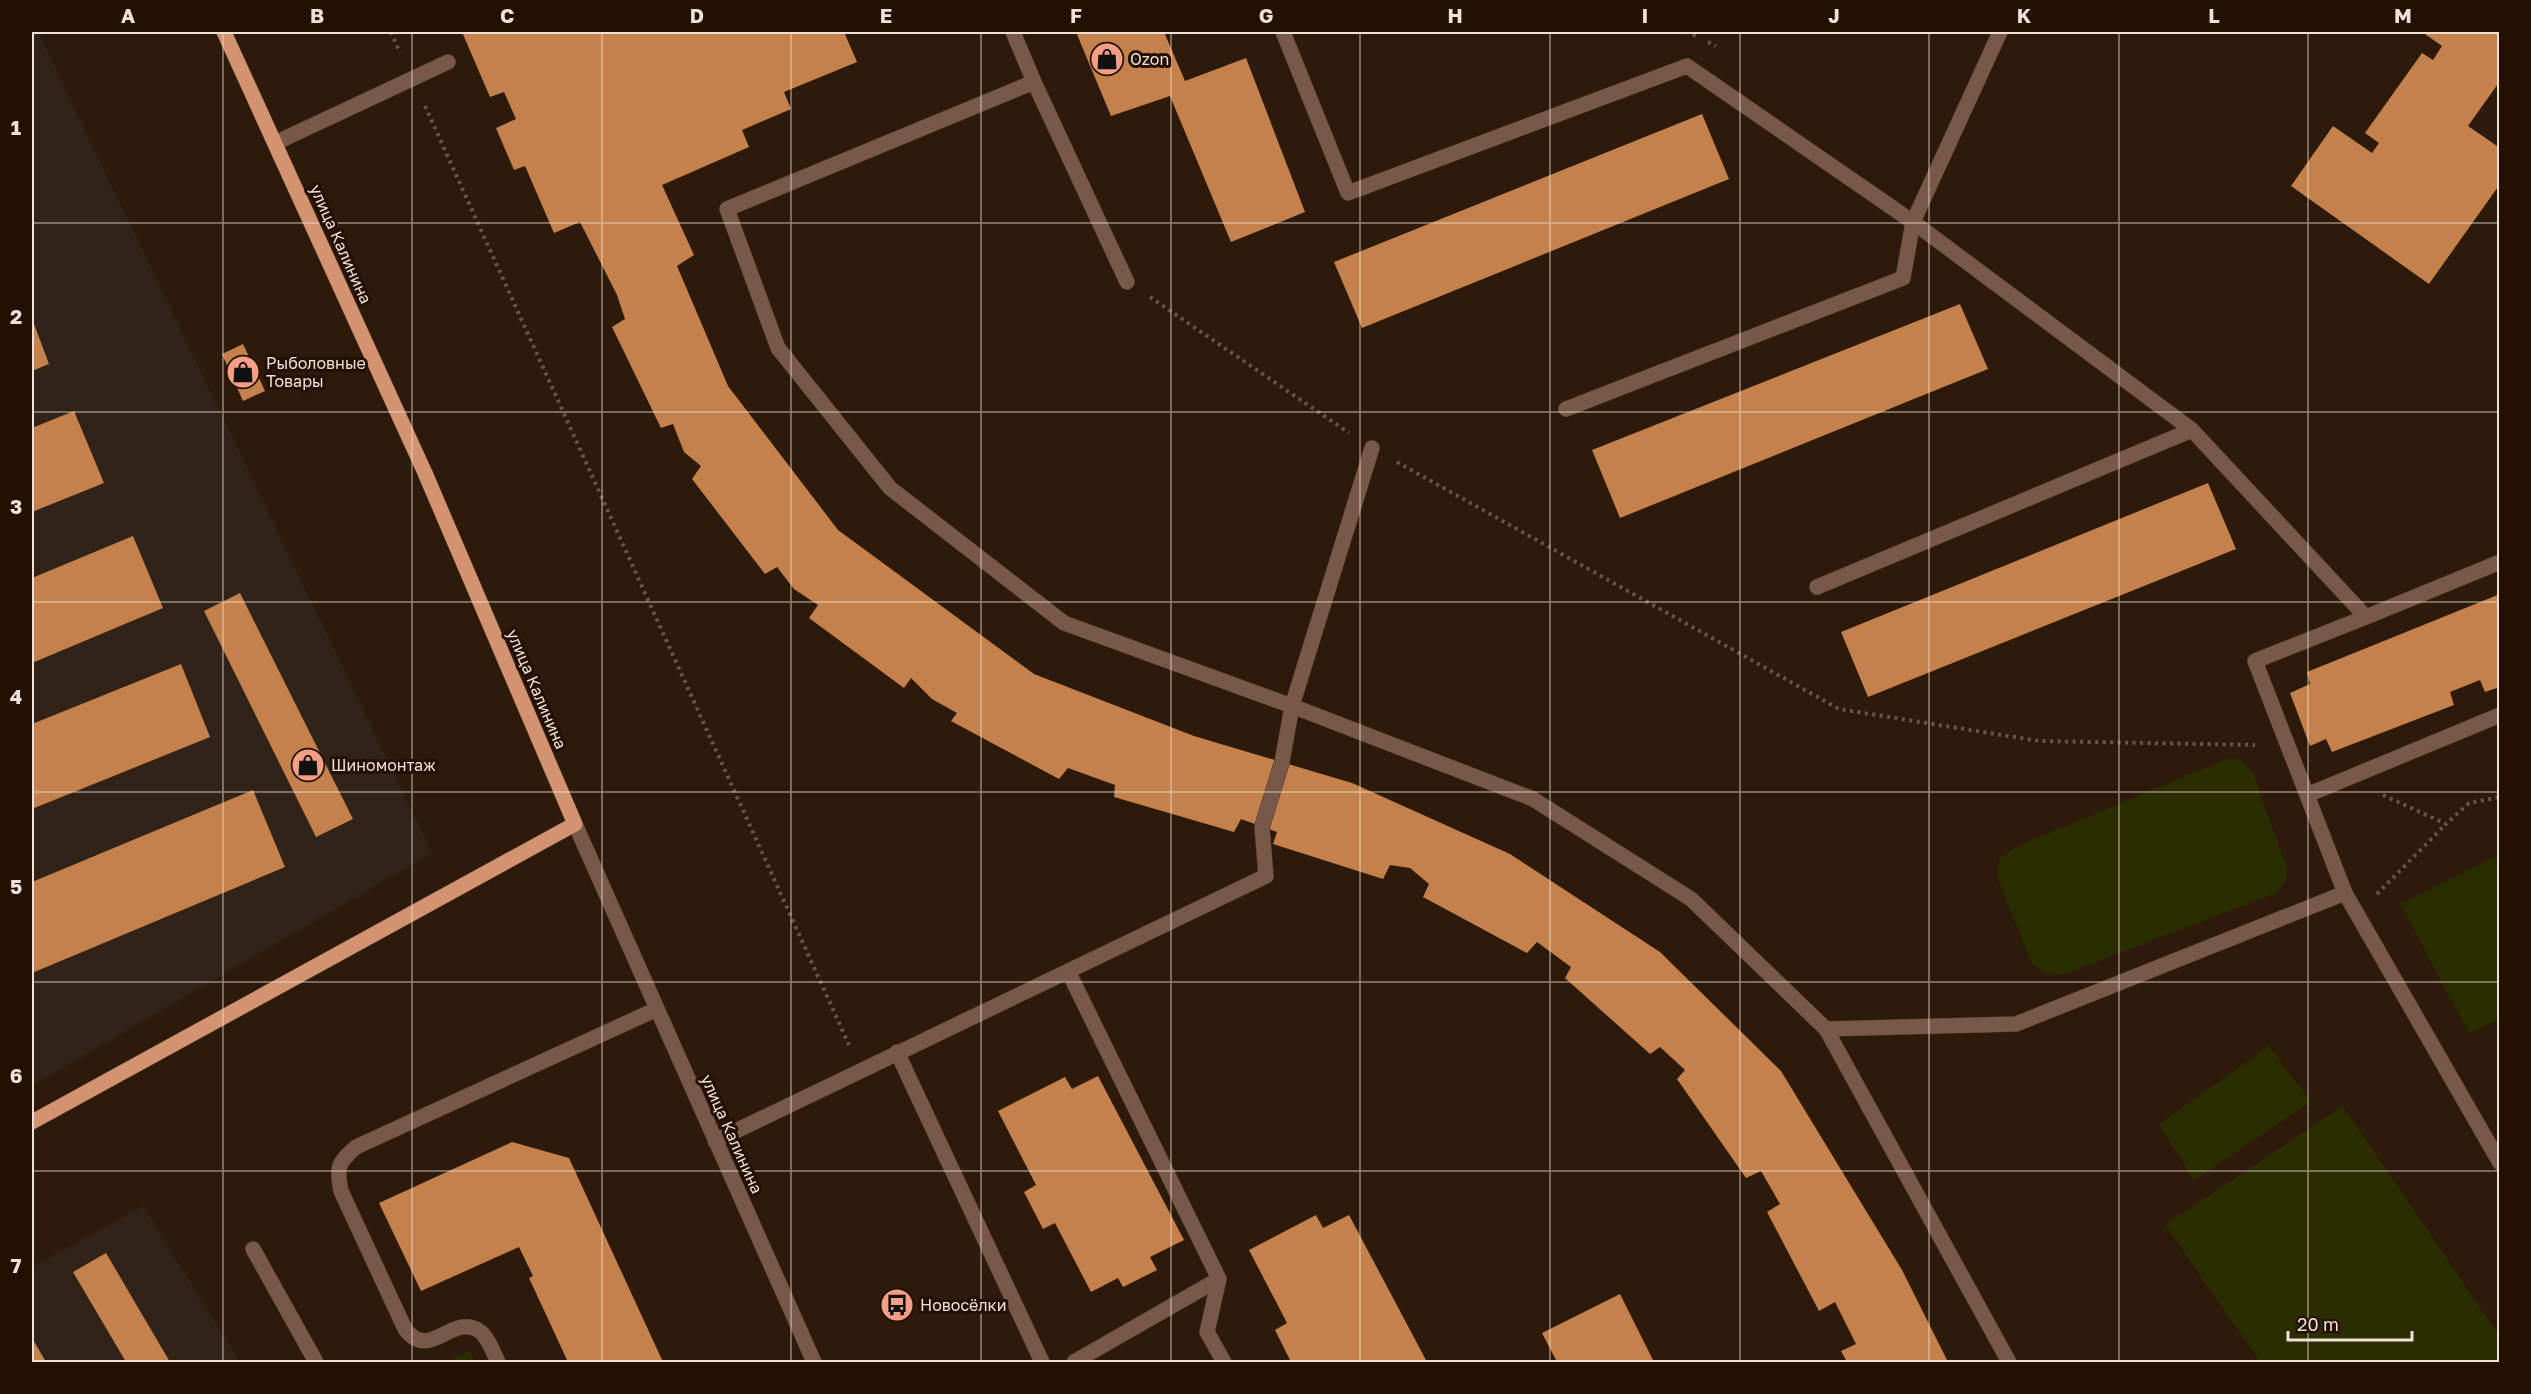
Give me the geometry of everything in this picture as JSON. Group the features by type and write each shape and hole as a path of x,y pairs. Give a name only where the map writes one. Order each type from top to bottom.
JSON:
{"main road":[{"name":"улица Калинина","path":"224,32 425,473 575,824"},
{"path":"32,1122 575,824"}],"street":[{"path":"1013,32 1127,282"},
{"path":"1283,32 1348,193 1687,66 1913,222 2192,430 2366,617"},
{"path":"1566,409 1903,278 1913,222 2000,32"},
{"path":"275,143 448,62"},
{"path":"1034,82 727,209 778,348 890,488 1064,623 1292,706 1533,799 1691,899 1826,1029 2009,1362"},
{"path":"1817,586 2192,430"},
{"path":"715,1141 1266,876 1262,827 1282,762 1292,706 1372,448"},
{"path":"2499,562 2254,661 2345,893 2499,1163"},
{"path":"2307,795 2499,714"},
{"name":"улица Калинина","path":"575,824 814,1362"},
{"path":"1826,1029 2016,1024 2345,893"},
{"path":"1068,971 1219,1279 1207,1332 1224,1362"},
{"path":"498,1362 479,1331 468,1327 456,1329 432,1340 421,1342 411,1338 341,1191 337,1172 342,1160 356,1147 657,1009"},
{"path":"897,1052 1042,1362"},
{"path":"253,1249 316,1362"},
{"path":"1074,1362 1219,1279"}],"path":[{"path":"391,32 860,1070"},
{"path":"1127,282 1372,448 1839,709 2039,741 2287,745"},
{"path":"2382,794 2446,824"},
{"path":"2376,895 2469,803 2499,797"}],"shaded area":[{"path":"32,32 38,32 432,853 32,1086"},
{"path":"143,1206 240,1362 32,1362 32,1267"}],"green space":[{"path":"2226,759 2239,759 2253,773 2288,871 2284,884 2276,893 2065,974 2048,975 2032,964 1998,880 1999,859 2015,847"},
{"path":"2499,855 2499,1020 2469,1033 2400,904"},
{"path":"2269,1046 2311,1102 2194,1181 2159,1124"},
{"path":"2343,1106 2499,1335 2499,1362 2260,1362 2165,1225"},
{"path":"470,1351 475,1362 445,1362"}],"building":[{"path":"462,32 844,32 857,62 784,92 791,109 742,130 749,147 662,185 694,255 677,266 728,386 838,530 1034,674 1194,736 1352,783 1510,854 1660,952 1781,1071 1902,1270 1948,1362 1847,1362 1841,1351 1856,1344 1835,1302 1819,1311 1767,1212 1780,1204 1761,1171 1746,1178 1677,1079 1685,1070 1660,1047 1650,1054 1565,978 1571,967 1537,942 1527,953 1423,897 1429,884 1410,868 1390,865 1383,879 1273,844 1277,832 1241,819 1234,832 1114,797 1115,785 1068,768 1059,779 951,721 957,713 932,699 911,678 904,688 809,618 818,605 794,589 777,567 765,574 692,479 701,466 684,452 673,424 661,428 612,327 625,319 617,295 580,222 554,233 525,166 514,170 496,128 516,119 504,92 490,97"},
{"path":"1076,32 1164,32 1185,81 1246,58 1305,212 1231,242 1170,96 1111,116"},
{"path":"2422,32 2500,32 2500,81 2468,126 2500,148 2500,184 2429,284 2291,186 2333,126 2372,153 2379,143 2365,133 2422,53 2433,60 2442,46"},
{"path":"1702,114 1729,179 1362,328 1334,262"},
{"path":"1960,304 1988,369 1620,518 1592,450"},
{"path":"34,324 49,364 32,371 32,325"},
{"name":"Рыболовные Товары","path":"243,344 265,391 243,401 222,354"},
{"path":"74,411 104,483 32,512 32,428"},
{"path":"2208,483 2236,549 1868,697 1841,632"},
{"path":"133,536 163,608 32,663 32,578"},
{"path":"240,593 353,819 316,837 204,611"},
{"path":"2500,594 2500,687 2485,692 2480,680 2450,692 2454,705 2332,752 2326,739 2310,746 2290,693 2310,684 2307,672"},
{"path":"181,664 210,737 32,809 32,724"},
{"path":"253,790 285,867 32,973 32,882"},
{"path":"1098,1076 1184,1240 1150,1257 1157,1270 1123,1287 1118,1278 1091,1292 1055,1223 1043,1229 1024,1192 1036,1185 998,1111 1065,1077 1072,1089"},
{"path":"512,1142 569,1158 663,1362 568,1362 529,1278 533,1276 519,1247 421,1291 379,1203"},
{"path":"1316,1215 1323,1228 1349,1215 1427,1362 1291,1362 1275,1330 1287,1323 1249,1250"},
{"path":"106,1253 170,1362 126,1362 73,1272"},
{"path":"1620,1294 1654,1362 1557,1362 1542,1333"},
{"path":"32,1338 46,1362 32,1362"}],"place":[{"name":"Ozon","path":"1107,59"},
{"name":"Рыболовные Товары","path":"243,372"},
{"name":"Шиномонтаж","path":"308,765"},
{"name":"Новосёлки","path":"897,1305"}]}
